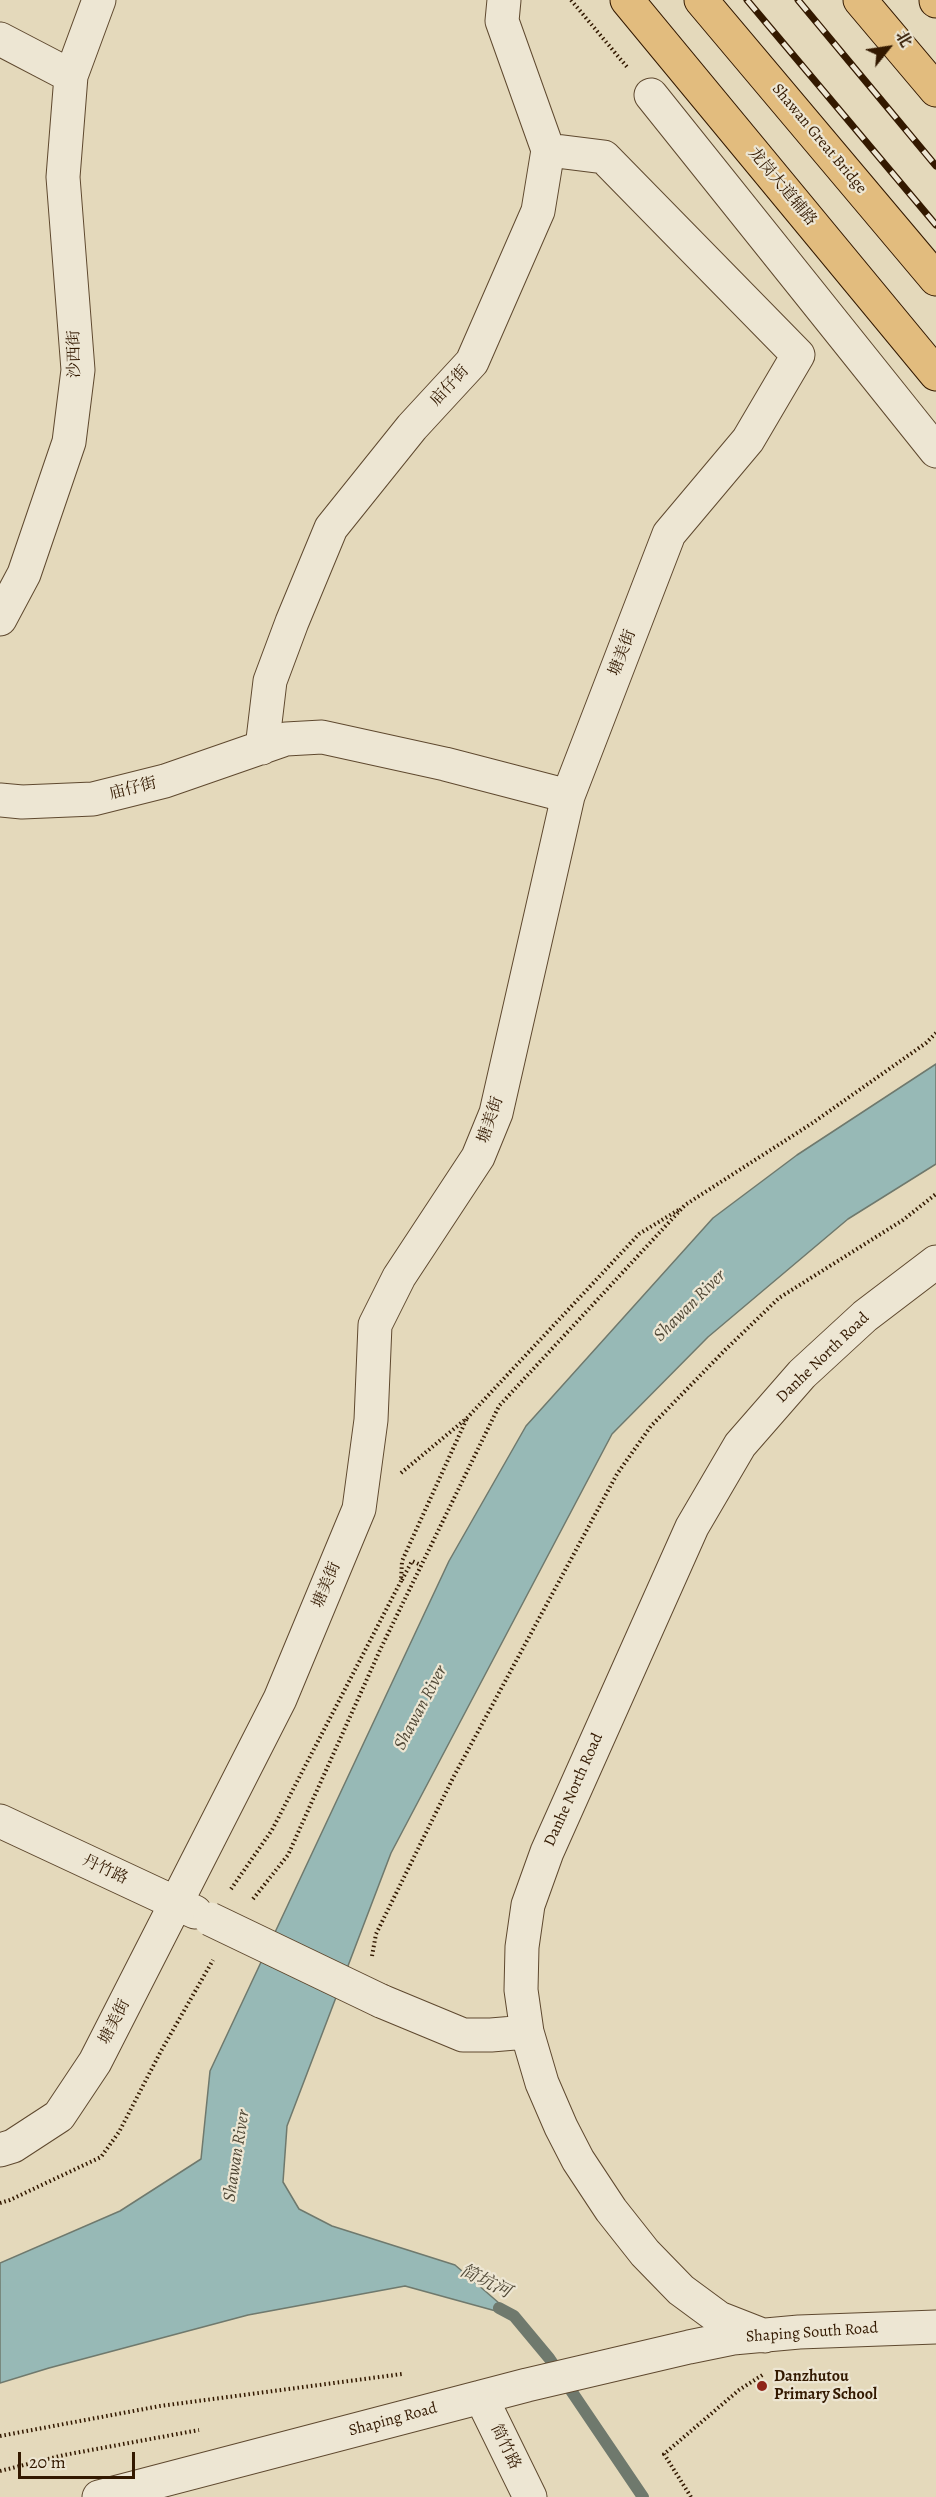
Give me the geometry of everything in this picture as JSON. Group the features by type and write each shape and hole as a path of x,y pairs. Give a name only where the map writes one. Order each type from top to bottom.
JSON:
{"main road":[{"name":"龙岗大道辅路","path":"627,0 936,374"},
{"name":"Shawan Great Bridge","path":"701,0 936,279"},
{"path":"861,1 936,66"},
{"path":"861,1 936,90"}],"street":[{"name":"沙西街","path":"0,619 24,574 69,442 78,370 63,177 71,76 99,0"},
{"name":"庙仔街","path":"262,748 270,681 331,528 412,427 472,362 538,211 548,150 502,21 504,0"},
{"path":"0,39 71,76"},
{"path":"651,95 936,451"},
{"path":"548,150 604,157 798,355"},
{"name":"塘美街","path":"0,2150 13,2146 59,2116 95,2062 280,1699 359,1509 370,1420 375,1325 399,1277 478,1157 496,1113 568,796 669,534 748,440 798,355 830,316"},
{"name":"庙仔街","path":"0,800 22,802 93,799 165,781 286,739 322,737 445,764 568,796"},
{"name":"Danhe North Road","path":"779,2335 719,2318 681,2290 645,2253 611,2210 578,2160 542,2083 527,2032 521,1990 522,1947 528,1905 547,1852 692,1527 740,1445 802,1374 865,1316 936,1262"},
{"name":"丹竹路","path":"0,1821 381,2001"},
{"path":"381,2001 463,2035 491,2036 527,2032"},
{"name":"Shaping South Road","path":"688,2347 733,2338 936,2327"},
{"name":"Shaping Road","path":"99,2497 526,2385 688,2347"},
{"name":"简竹路","path":"480,2397 530,2497"}],"path":[{"path":"571,0 651,95"},
{"path":"359,1509 468,1418 639,1234 811,1124 936,1033"},
{"path":"381,2001 372,1957 376,1934 454,1776 618,1474 651,1426 778,1298 903,1220 936,1194"},
{"path":"252,1900 288,1855 380,1650 499,1406 685,1205"},
{"path":"401,1581 402,1561 468,1418"},
{"path":"210,1919 272,1830 412,1561 422,1565"},
{"path":"0,2203 100,2157 119,2132 161,2051 214,1959"},
{"path":"691,2497 664,2454 739,2390 782,2362 779,2335"},
{"path":"0,2436 160,2406 402,2374"}],"water":[{"name":"Shawan River","path":"936,1064 936,1164 848,1219 708,1337 612,1434 391,1853 287,2126 283,2182 299,2209 332,2226 455,2265 514,2316 405,2286 248,2315 0,2383 0,2263 120,2211 201,2159 210,2071 449,1561 526,1426 713,1218 797,1155"}],"waterway":[{"name":"简坑河","path":"499,2308 514,2316 549,2358 643,2497"}],"railway":[{"path":"747,0 936,225"},
{"path":"798,0 936,166"}],"place":[{"name":"Danzhutou Primary School","path":"762,2386"}]}
